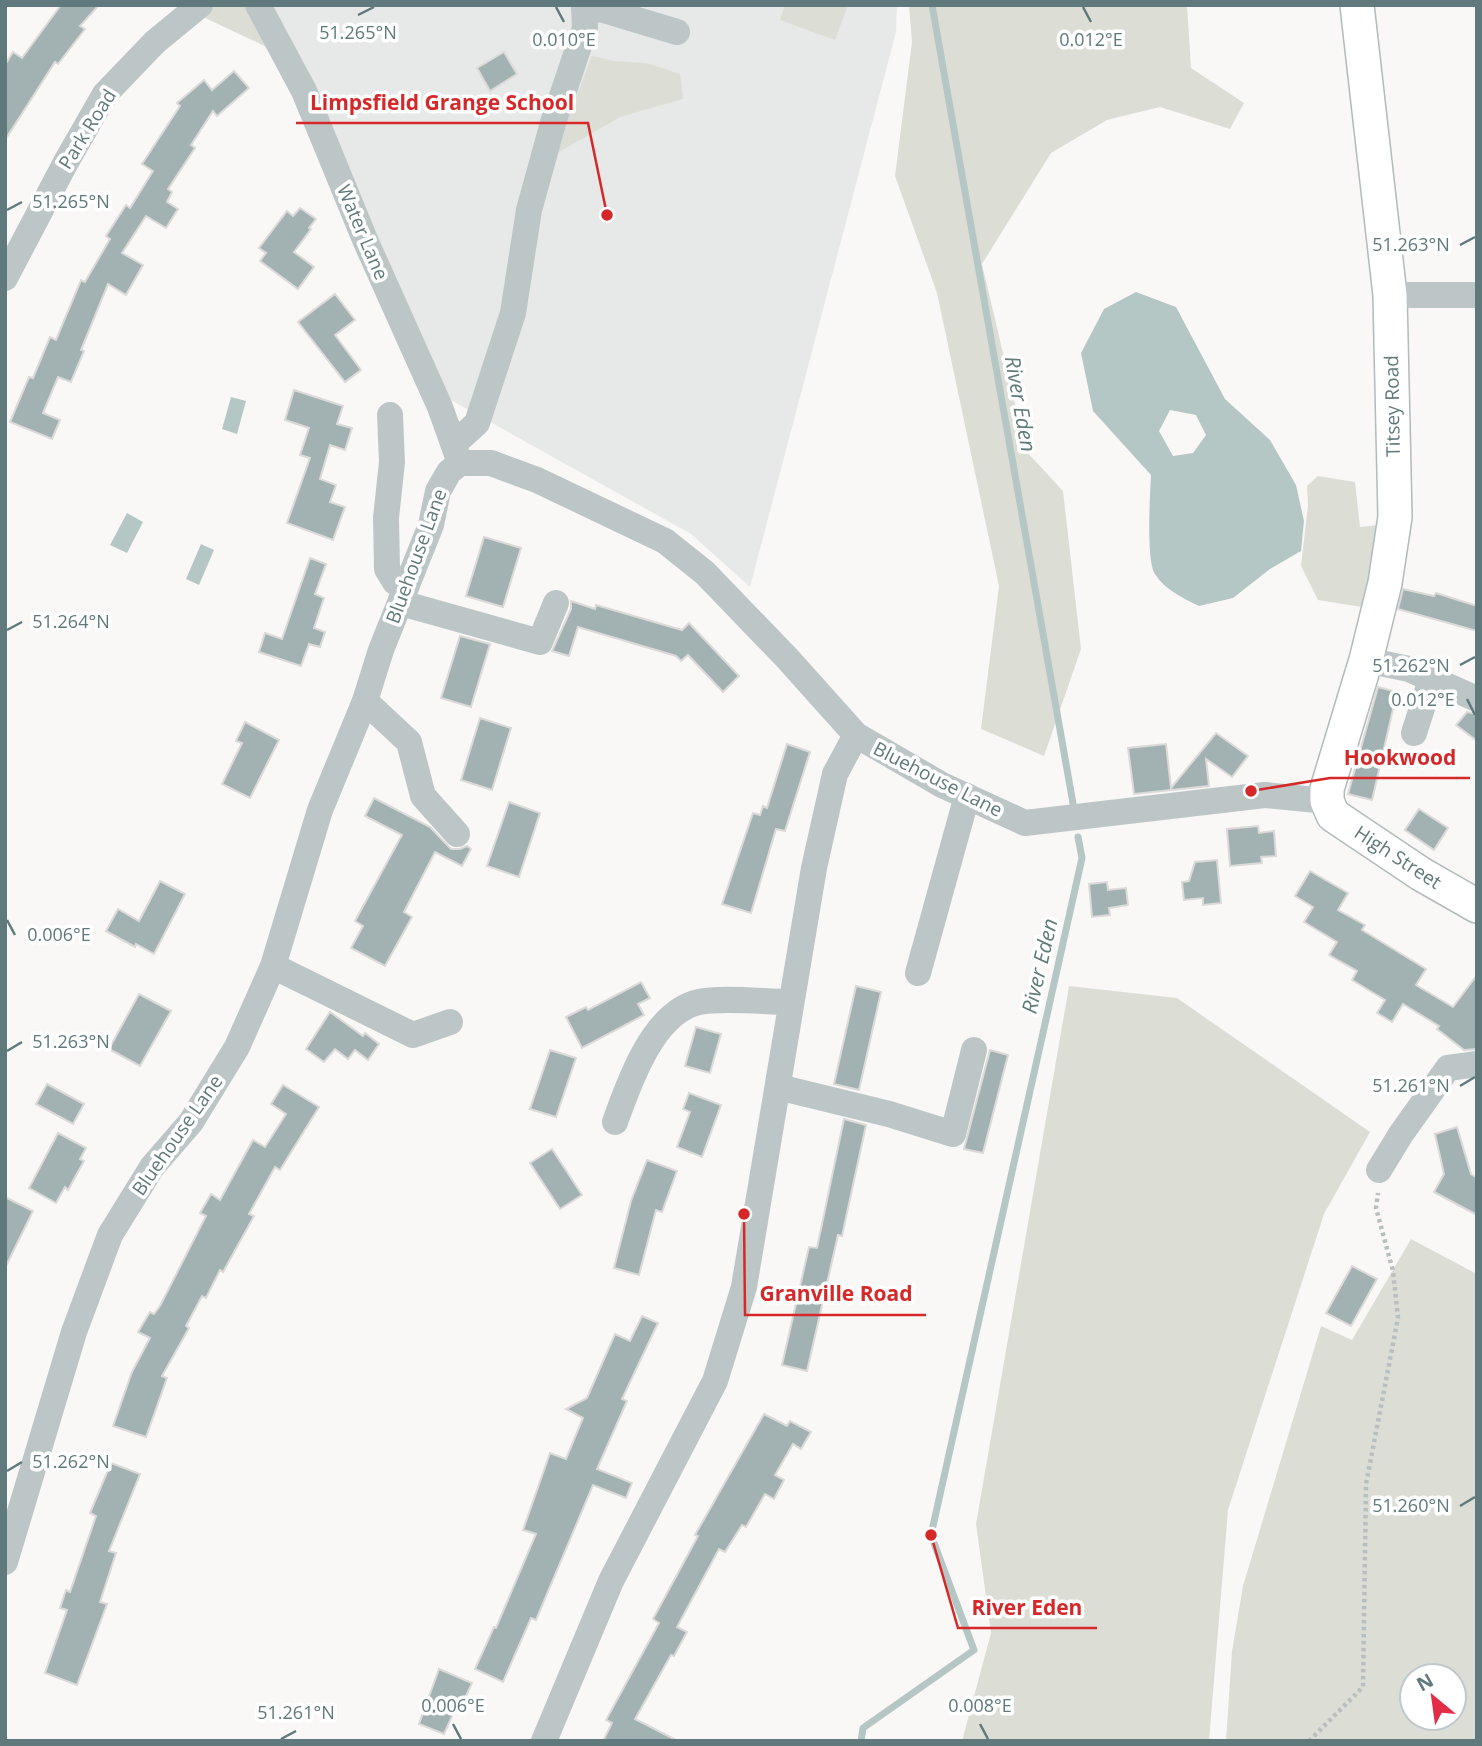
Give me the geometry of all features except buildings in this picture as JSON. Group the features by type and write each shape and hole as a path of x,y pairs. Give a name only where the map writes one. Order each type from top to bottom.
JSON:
{"main road":[{"name":"Titsey Road","path":"1327,801 1327,789 1366,660 1385,583 1395,517 1390,295 1357,5"},
{"name":"High Street","path":"1327,801 1333,815 1422,874 1477,906"}],"street":[{"name":"Park Road","path":"5,278 105,94 155,41 200,5"},
{"name":"Water Lane","path":"258,5 304,91 366,242 440,407 457,453"},
{"path":"457,453 477,423 513,313 530,210 553,124 585,28 584,6 677,32"},
{"path":"1390,295 1477,295"},
{"path":"390,415 392,462 386,518 387,569 404,594 540,642 556,603"},
{"name":"Bluehouse Lane","path":"5,1562 74,1332 110,1235 152,1167 191,1122 237,1047 272,966 320,810 365,701 381,650 431,525 438,491 457,453 537,480 665,541 705,573 856,735 942,785 1025,823 1265,795 1327,801"},
{"path":"1366,660 1409,669 1477,699"},
{"path":"1414,733 1431,680"},
{"path":"365,701 410,742 423,796 457,834"},
{"path":"544,1741 611,1581 715,1381 744,1287 814,868 835,774 856,735"},
{"path":"918,973 967,796"},
{"path":"272,966 412,1035 450,1022"},
{"path":"615,1122 632,1073 662,1028 677,1012 698,1002 791,1002"},
{"path":"778,1087 889,1114 953,1134 974,1050"},
{"path":"1379,1170 1448,1068 1477,1064"}],"path":[{"path":"1309,1741 1363,1687 1366,1484 1398,1318 1393,1270 1376,1208 1379,1170"}],"shaded area":[{"path":"216,5 249,5 273,50 201,16"},
{"path":"270,5 897,5 896,32 750,587 691,534 449,399"},
{"path":"785,5 848,5 835,40 780,20"},
{"path":"909,5 1187,5 1191,68 1244,103 1230,129 1160,107 1107,120 1051,153 982,264 1026,451 1063,491 1081,649 1044,756 981,729 999,586 937,293 895,176 912,42"},
{"path":"592,56 614,61 647,63 680,74 683,99 620,117 554,155"},
{"path":"1136,292 1176,307 1225,399 1270,440 1296,485 1304,521 1301,551 1270,569 1233,598 1199,606 1169,589 1155,574 1150,556 1151,475 1093,411 1081,353 1104,309","holes":["1170,410 1196,415 1206,435 1193,453 1173,456 1159,431"]},
{"path":"231,397 246,401 237,434 222,429"},
{"path":"1318,476 1355,482 1360,527 1387,524 1368,608 1318,600 1301,566 1308,505 1307,486"},
{"path":"127,513 143,522 127,553 110,545"},
{"path":"201,544 214,550 199,585 186,579"},
{"path":"1069,986 1177,998 1370,1132 1324,1214 1228,1510 1209,1741 962,1741 991,1633 976,1524"},
{"path":"1411,1239 1477,1274 1475,1741 1226,1741 1232,1651 1243,1586 1321,1326 1352,1340"}],"waterway":[{"name":"River Eden","path":"932,5 1074,809"},
{"name":"River Eden","path":"861,1741 863,1728 974,1650 931,1535 1082,858 1078,837"}],"place":[{"name":"Limpsfield Grange School","path":"607,215"},
{"name":"Hookwood","path":"1251,791"},
{"name":"Granville Road","path":"744,1214"},
{"name":"River Eden","path":"931,1535"}]}
